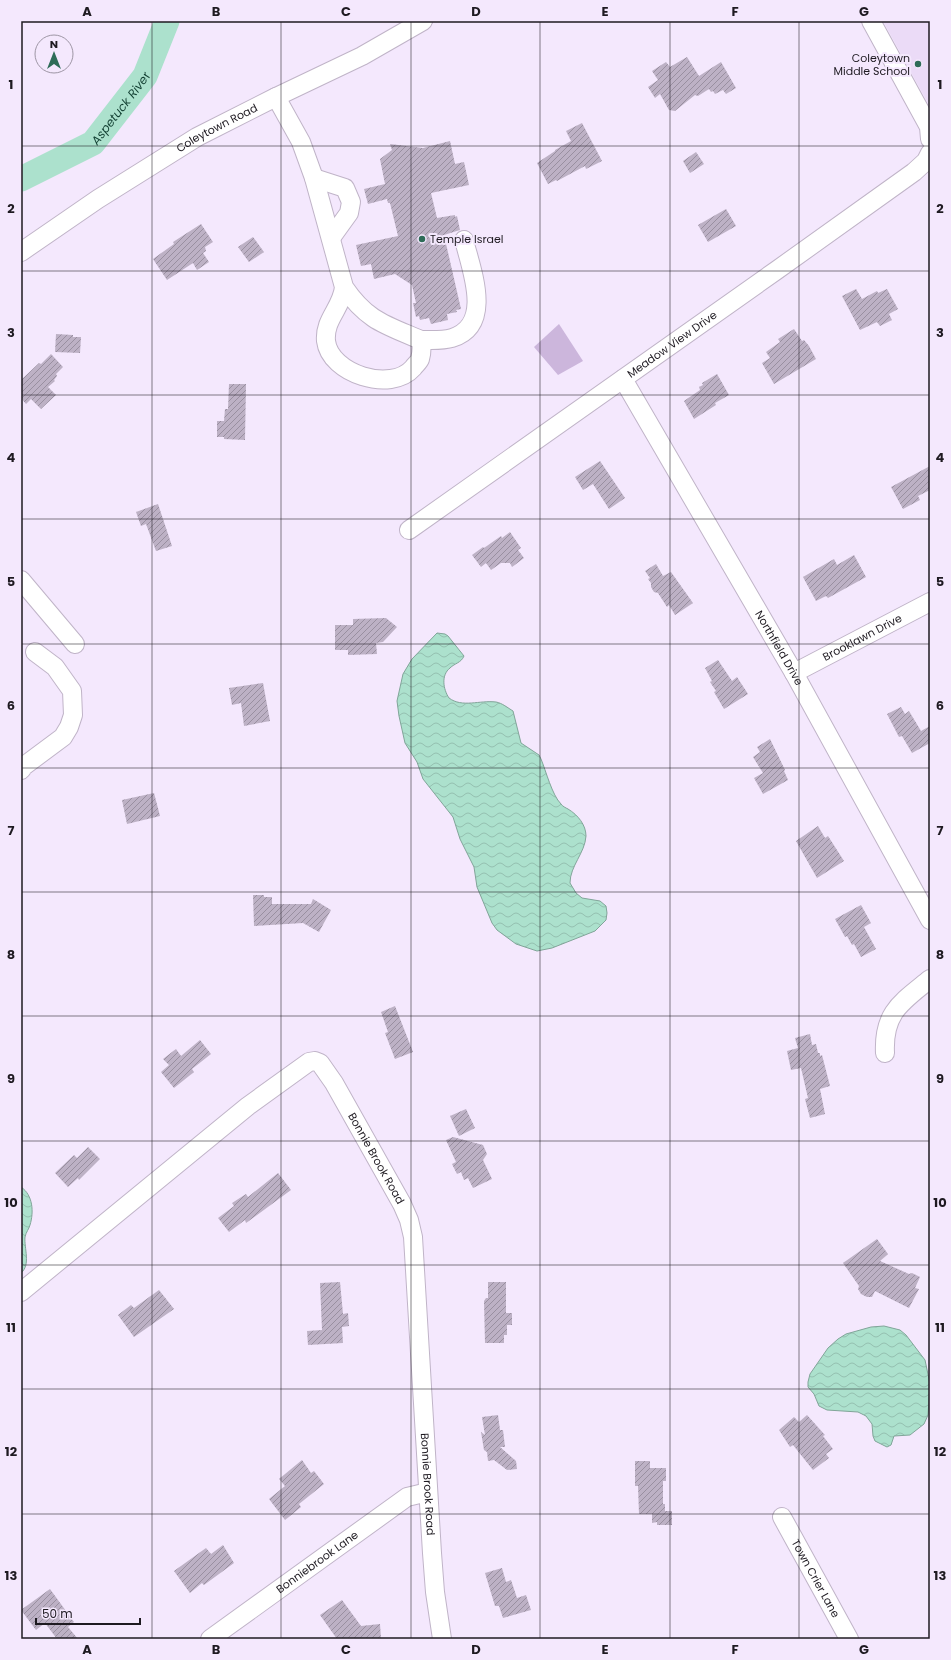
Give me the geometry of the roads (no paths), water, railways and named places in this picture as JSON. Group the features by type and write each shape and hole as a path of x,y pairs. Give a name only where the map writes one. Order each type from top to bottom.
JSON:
{"street":[{"name":"Coleytown Road","path":"21,252 103,196 191,141 276,97 362,56 423,21"},
{"path":"871,21 929,127 930,139"},
{"path":"276,97 301,142 314,178 344,287 343,297 340,304 328,322 326,341 334,358 343,367 377,380 399,377 410,372 420,361 422,352 421,340"},
{"name":"Meadow View Drive","path":"409,530 914,172 926,161 930,153"},
{"path":"314,178 345,188 351,202 349,213 331,238"},
{"path":"344,287 355,302 378,322 421,340 439,340 453,337 471,325 476,314 478,304 464,240"},
{"name":"Northfield Drive","path":"623,379 794,673 930,920"},
{"path":"21,580 75,644"},
{"name":"Brooklawn Drive","path":"794,673 930,602"},
{"path":"21,770 24,766 63,737 69,727 73,715 72,691 55,667 35,652"},
{"path":"885,1052 886,1029 891,1016 899,1005 930,979"},
{"name":"Bonnie Brook Road","path":"21,1292 248,1106 309,1062 315,1061 320,1063 334,1083 402,1204 409,1220 413,1237 435,1592 442,1639"},
{"name":"Bonniebrook Lane","path":"210,1639 407,1497 428,1492"},
{"name":"Town Crier Lane","path":"785,1521 849,1639"}],"water":[{"path":"437,633 448,636 464,656 445,674 444,686 449,698 460,703 496,702 503,704 513,711 521,743 539,755 552,789 558,800 562,805 572,811 583,824 586,832 585,842 572,871 570,883 576,893 582,898 600,901 606,906 606,920 595,931 552,948 537,951 516,944 497,930 492,923 477,887 474,867 460,839 453,817 423,779 417,762 405,743 399,716 397,701 403,674 412,659"},
{"path":"21,1187 28,1194 32,1204 32,1215 25,1237 26,1266 21,1273"},
{"path":"884,1326 900,1330 906,1335 925,1360 930,1384 928,1415 924,1424 910,1435 894,1436 891,1445 887,1447 875,1441 872,1424 866,1416 858,1412 827,1410 819,1406 814,1394 808,1387 810,1374 828,1348 838,1339 846,1334 871,1327"}],"waterway":[{"name":"Aspetuck River","path":"21,179 93,143 145,76 167,21"}],"place":[{"name":"Coleytown Middle School","path":"918,64"},
{"name":"Temple Israel","path":"422,239"}]}
